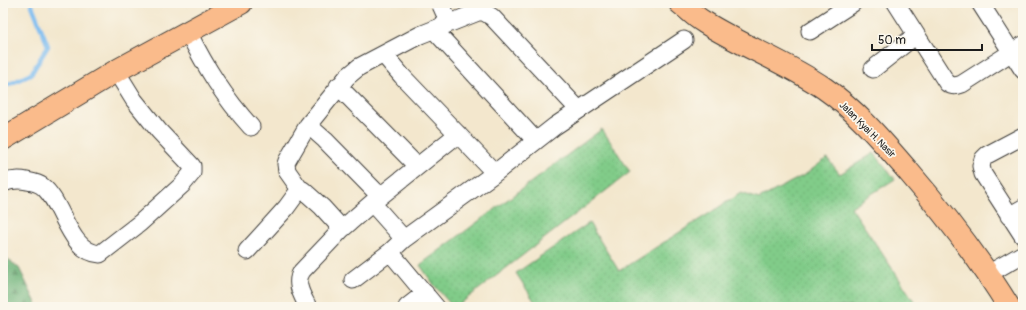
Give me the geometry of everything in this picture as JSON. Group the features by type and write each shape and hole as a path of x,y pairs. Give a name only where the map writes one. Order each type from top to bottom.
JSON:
{"main road":[{"path":"3,140 116,71 241,3"},
{"name":"Jalan Kyai H. Nasir","path":"680,3 703,21 739,42 785,65 824,88 854,112 886,143 963,239 998,269 1009,307"}],"street":[{"path":"440,3 449,23"},
{"path":"810,31 853,3"},
{"path":"896,3 947,83 953,86 962,84 1017,49"},
{"path":"980,3 1017,49 1023,70"},
{"path":"342,229 322,207 299,188 287,171 286,164 308,125 338,86 347,77 359,67 420,35 478,12 488,14 510,35 579,110"},
{"path":"434,30 536,141"},
{"path":"188,32 218,87 251,127"},
{"path":"873,69 916,35"},
{"path":"353,280 390,252 404,239 495,173 536,141 579,110 684,40"},
{"path":"384,55 402,76 495,173"},
{"path":"3,184 11,180 25,181 41,186 56,205 74,238 92,254 100,254 140,223 182,185 192,173 192,166 155,126 134,100 116,71"},
{"path":"338,86 417,166"},
{"path":"308,125 325,140 376,200 404,239"},
{"path":"308,307 298,286 299,277 302,271 342,229 417,166 458,134"},
{"path":"1023,136 988,155 983,159 980,166 984,174 1016,212 1023,236"},
{"path":"247,251 286,208 297,193 303,190"},
{"path":"390,252 436,307"},
{"path":"998,269 1023,254"},
{"path":"407,307 425,293"}],"green space":[{"path":"602,129 630,172 456,307 453,307 434,285 420,265"},
{"path":"874,153 895,179 851,207 918,307 538,307 516,273 589,223 619,271 741,193 759,199 806,174 827,158 840,174"},
{"path":"3,255 19,268 38,307 3,307"}],"waterway":[{"path":"3,85 12,83 31,74 48,46 31,3"}]}
